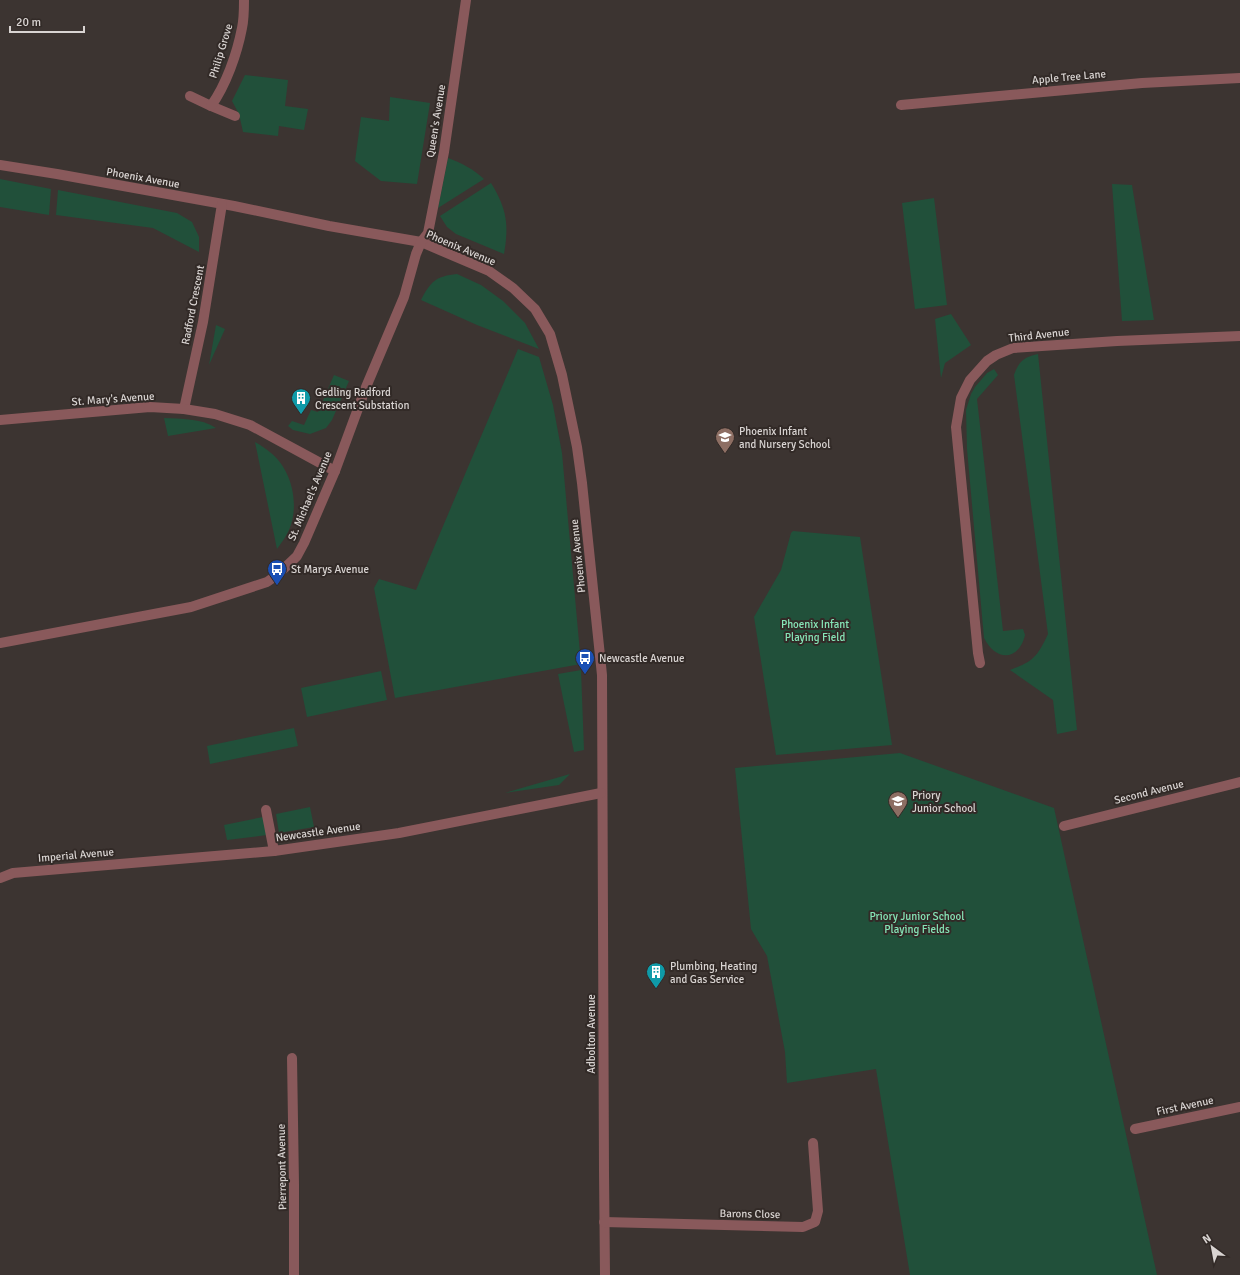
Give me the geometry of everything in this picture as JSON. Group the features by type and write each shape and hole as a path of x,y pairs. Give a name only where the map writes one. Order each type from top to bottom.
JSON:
{"street":[{"name":"Philip Grove","path":"211,106 221,93 231,68 242,28 244,0"},
{"name":"Queen's Avenue","path":"421,242 428,233 444,152 466,0"},
{"name":"Apple Tree Lane","path":"901,105 1142,83 1240,78"},
{"path":"190,96 235,116"},
{"name":"Phoenix Avenue","path":"0,165 65,175 222,204 329,226 421,242 490,271 513,288 534,309 550,334 562,375 577,447 602,676 602,793"},
{"name":"Radford Crescent","path":"184,409 203,322 222,204"},
{"name":"St. Michael's Avenue","path":"0,642 191,607 267,582 277,575 297,556 335,471 366,387 404,297 416,254 421,242"},
{"name":"Third Avenue","path":"980,663 956,427 961,398 970,380 987,361 996,354 1013,348 1116,341 1240,336"},
{"name":"St. Mary's Avenue","path":"0,420 150,407 184,409 215,414 250,425 335,471"},
{"name":"Second Avenue","path":"1064,826 1240,782"},
{"name":"Newcastle Avenue","path":"155,860 274,851 399,833 602,793"},
{"name":"Adbolton Avenue","path":"602,793 605,1275"},
{"path":"266,810 274,851"},
{"name":"Imperial Avenue","path":"0,878 13,873 155,860"},
{"name":"Pierrepont Avenue","path":"292,1058 294,1275"},
{"name":"First Avenue","path":"1135,1129 1240,1107"},
{"name":"Barons Close","path":"604,1222 803,1227 815,1222 818,1211 813,1143"}],"green space":[{"path":"245,75 288,80 285,106 308,109 304,130 279,126 278,136 243,132 239,114 232,101"},
{"path":"390,97 430,103 417,184 381,181 355,161 361,117 389,121"},
{"path":"448,158 476,172 484,179 438,208"},
{"path":"0,179 51,189 49,215 0,207"},
{"path":"491,183 500,201 505,217 506,244 504,254 456,234 447,227 440,216"},
{"path":"1112,184 1132,185 1154,320 1122,321"},
{"path":"58,190 177,213 192,222 199,237 199,252 153,228 56,215"},
{"path":"934,198 947,305 915,309 902,203"},
{"path":"457,274 481,285 503,301 525,323 539,349 477,325 421,300 427,289 434,281 444,276"},
{"path":"951,314 971,345 945,363 941,378 935,319"},
{"path":"216,325 225,329 209,365"},
{"path":"518,349 539,357 553,405 562,453 581,664 395,698 374,588 379,579 416,590"},
{"path":"1038,354 1077,730 1057,734 1053,700 1010,670 1030,661 1041,648 1048,634 1014,375 1018,366 1023,360"},
{"path":"994,369 998,375 977,399 1003,631 1023,629 1025,635 1018,650 1013,654 1007,655 995,651 989,646 984,638 967,449 966,410 971,394 987,373"},
{"path":"334,375 349,381 332,420 326,428 310,434 293,430 288,426 292,421 304,425 311,410 318,412"},
{"path":"164,418 204,422 216,428 168,436"},
{"path":"255,442 278,460 289,478 292,488 294,510 292,520 288,533 277,549"},
{"name":"Phoenix Infant Playing Field","path":"793,531 860,537 892,745 776,755 754,617 781,570 791,533"},
{"path":"581,670 584,750 574,752 558,674"},
{"path":"381,671 387,700 307,717 301,688"},
{"path":"294,728 298,746 210,764 207,746"},
{"name":"Priory Junior School Playing Fields","path":"900,753 1054,808 1157,1275 910,1275 876,1069 787,1083 785,1052 767,956 751,929 735,768"},
{"path":"570,774 559,785 505,793"},
{"path":"310,807 314,827 279,833 276,814"},
{"path":"263,817 267,835 227,840 224,825"}],"place":[{"name":"Gedling Radford Crescent Substation","path":"301,415"},
{"name":"Phoenix Infant and Nursery School","path":"725,454"},
{"name":"St Marys Avenue","path":"277,586"},
{"name":"Newcastle Avenue","path":"585,675"},
{"name":"Priory Junior School","path":"898,818"},
{"name":"Plumbing, Heating and Gas Service","path":"656,989"}]}
